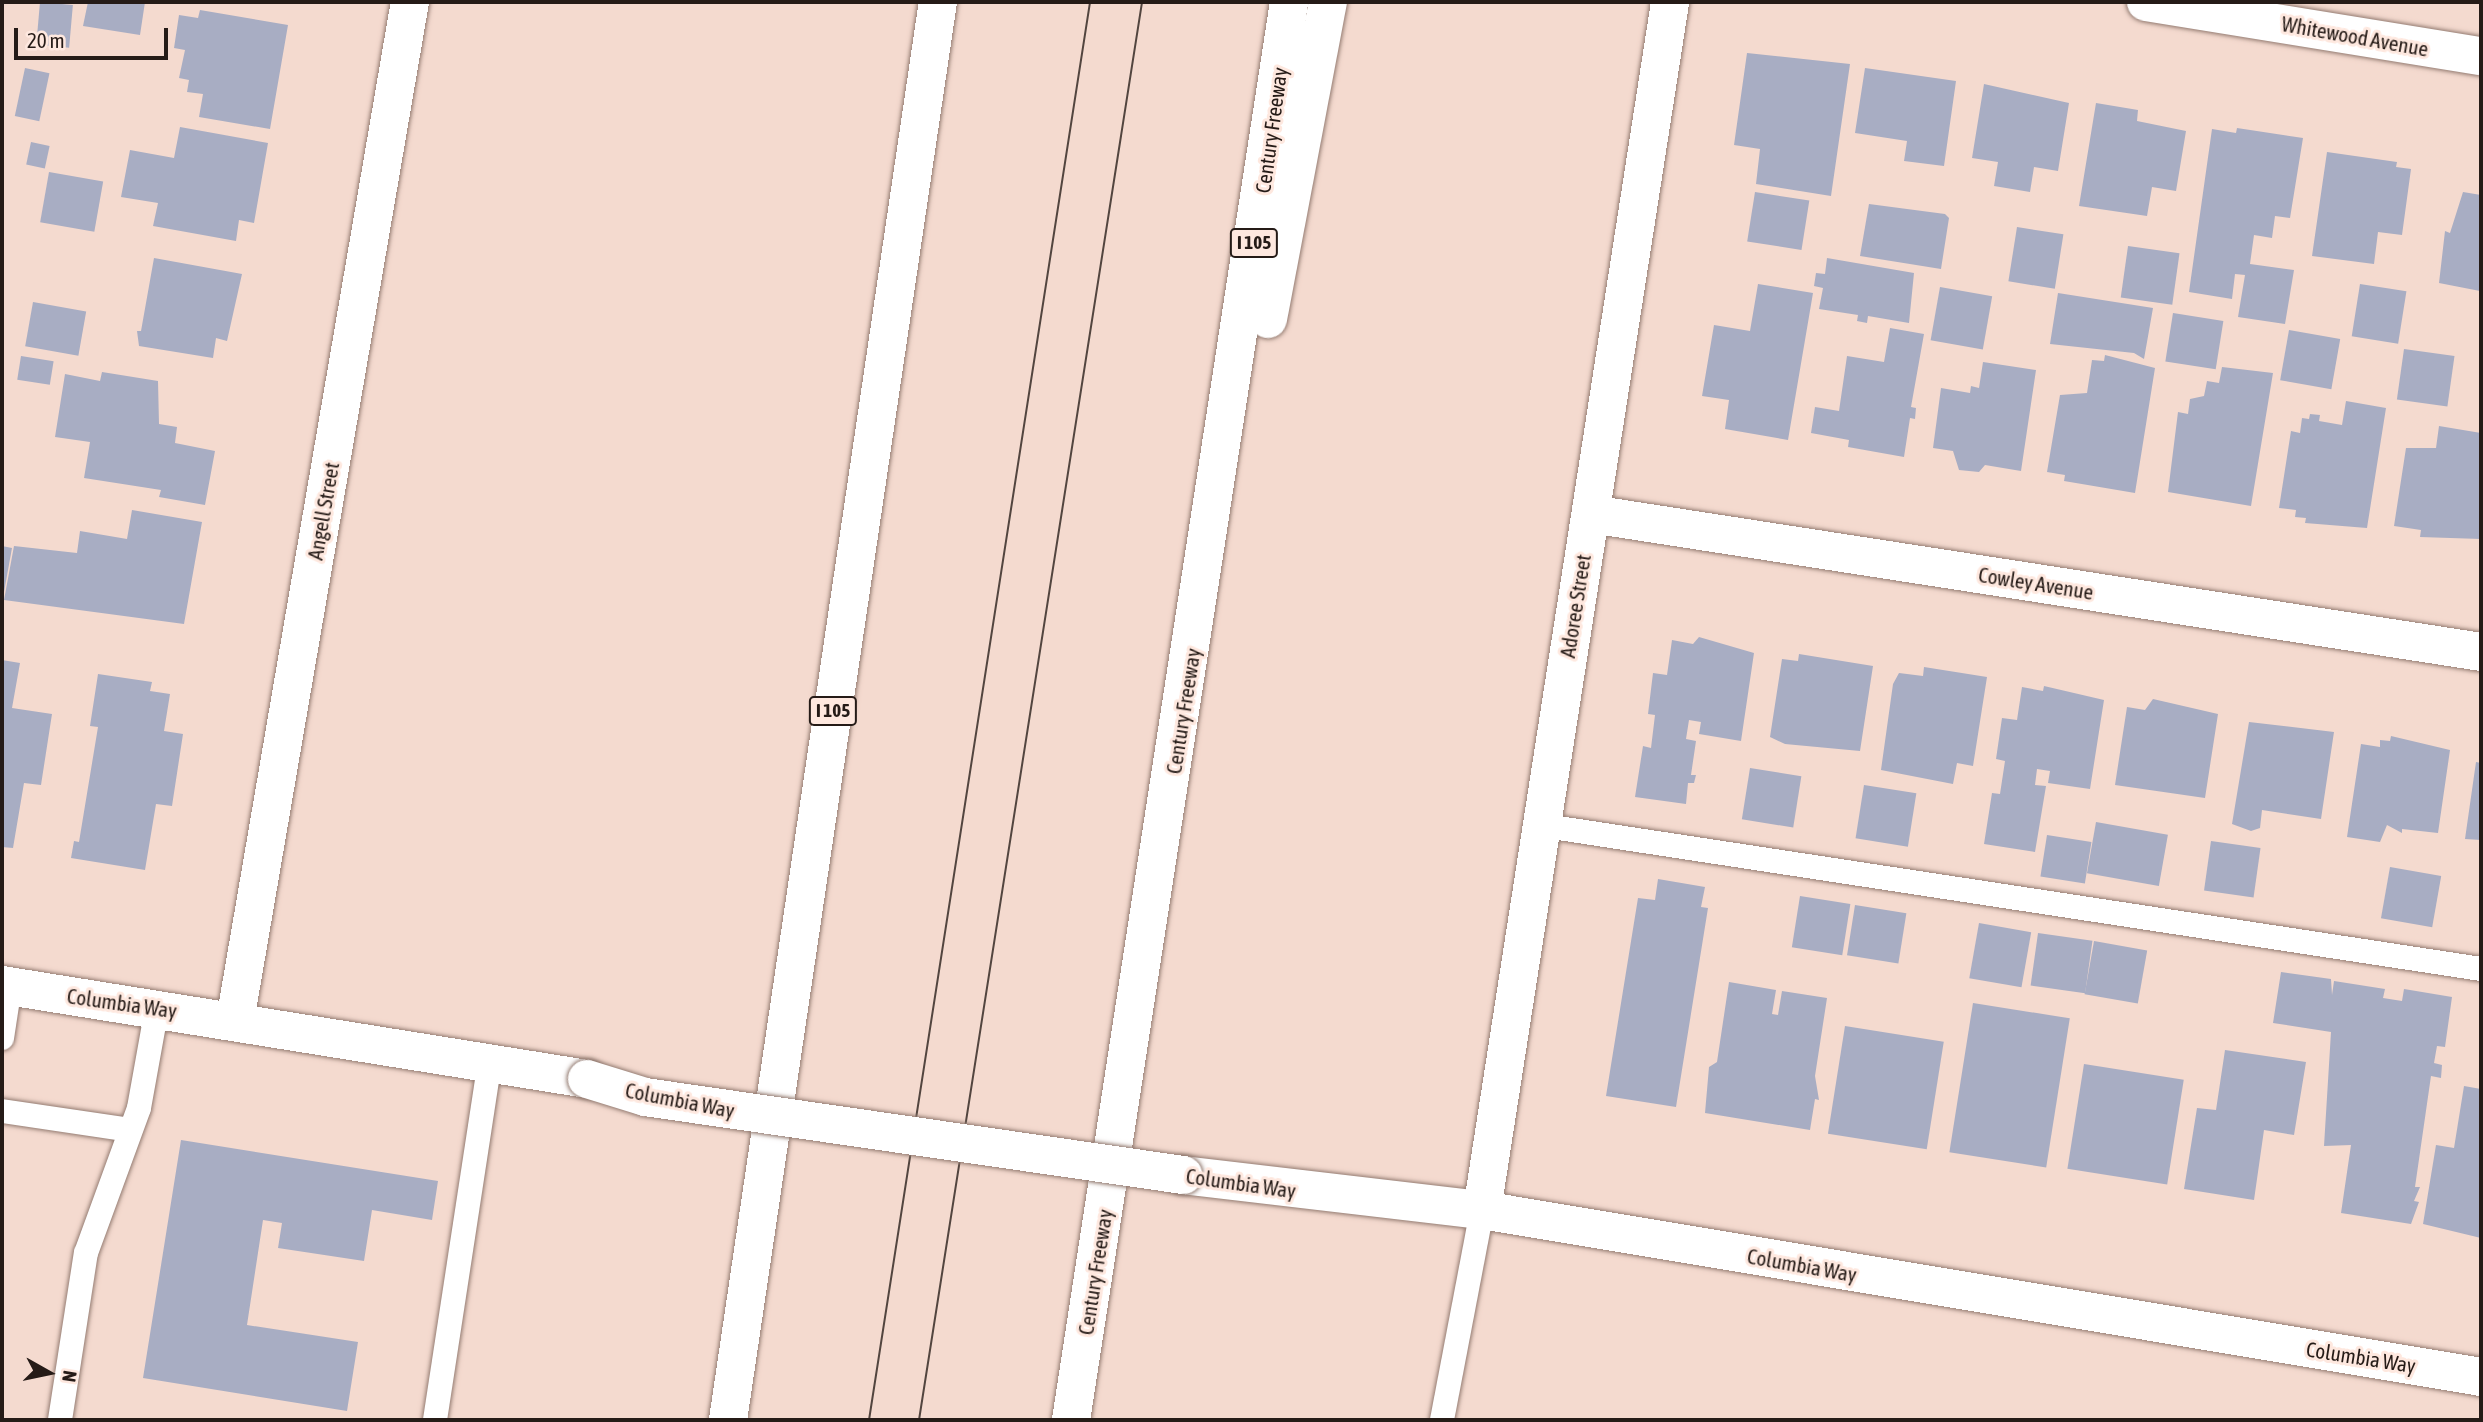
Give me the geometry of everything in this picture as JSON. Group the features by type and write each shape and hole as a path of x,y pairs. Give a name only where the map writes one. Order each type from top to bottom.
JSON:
{"main road":[{"name":"Angell Street","path":"235,1021 410,2"},
{"name":"I 105","path":"728,1420 937,2"},
{"name":"Century Freeway","path":"1071,1420 1219,485 1289,2"},
{"path":"1219,485 1256,381 1328,2"},
{"name":"Adoree Street","path":"1482,1210 1539,825 1591,514 1670,2"},
{"name":"Whitewood Avenue","path":"2146,2 2481,56"},
{"name":"Cowley Avenue","path":"1591,514 2481,652"},
{"name":"Columbia Way","path":"6,986 157,1007 490,1061 587,1079 645,1097 1294,1191 1482,1210 2481,1377"}],"lane":[{"path":"1539,825 2481,969"},
{"path":"2,1038 6,986"},
{"path":"60,1420 86,1253 139,1108 157,1007"},
{"path":"435,1420 490,1061"},
{"path":"2,1111 130,1130"},
{"path":"1442,1420 1482,1210"}],"building":[{"path":"40,2 73,5 69,48 36,45"},
{"path":"88,2 145,2 140,35 83,26"},
{"path":"200,10 288,25 270,129 199,117 203,94 187,92 189,80 179,78 185,50 174,48 179,15 198,18"},
{"path":"1747,53 1850,64 1831,196 1756,184 1760,149 1734,145"},
{"path":"25,68 49,73 39,121 15,116"},
{"path":"1865,68 1956,81 1944,166 1904,161 1907,141 1855,133"},
{"path":"1984,84 2069,103 2058,171 2034,167 2030,192 1994,186 1998,162 1972,158"},
{"path":"2096,103 2138,110 2137,121 2186,131 2176,191 2152,187 2147,216 2079,206"},
{"path":"180,127 268,143 254,223 239,220 236,241 153,226 158,203 121,197 130,150 174,158"},
{"path":"2237,128 2303,138 2290,218 2275,216 2272,238 2254,235 2250,264 2294,270 2285,324 2238,317 2245,275 2235,274 2232,299 2189,292 2212,129 2236,133"},
{"path":"31,142 50,146 45,168 26,164"},
{"path":"2327,152 2397,162 2396,167 2411,169 2402,235 2378,232 2374,264 2312,256"},
{"path":"49,172 103,182 94,232 40,222"},
{"path":"1755,192 1809,201 1802,250 1747,241"},
{"path":"2463,192 2481,195 2481,298 2480,291 2439,283 2445,231 2450,233"},
{"path":"1869,204 1945,214 1949,218 1941,269 1860,256"},
{"path":"2017,227 2063,234 2055,289 2008,281"},
{"path":"2128,246 2179,253 2172,305 2121,297"},
{"path":"154,258 242,274 227,341 216,338 213,358 139,346 137,331 141,331"},
{"path":"1827,258 1914,273 1909,323 1868,316 1867,323 1857,321 1858,315 1819,309 1823,288 1814,286 1816,273 1825,274"},
{"path":"1758,284 1813,293 1788,440 1725,429 1729,400 1702,396 1714,325 1750,331"},
{"path":"2360,284 2406,291 2398,344 2352,336"},
{"path":"1940,287 1992,296 1983,349 1931,340"},
{"path":"2058,293 2153,308 2144,359 2134,353 2050,344"},
{"path":"33,302 86,311 78,356 25,346"},
{"path":"2173,313 2223,321 2216,369 2165,361"},
{"path":"1890,328 1924,334 1911,407 1916,408 1915,419 1910,418 1904,457 1848,447 1849,440 1811,433 1815,407 1839,411 1847,356 1884,362"},
{"path":"2289,330 2340,339 2331,389 2280,380"},
{"path":"2404,349 2455,356 2447,407 2397,400"},
{"path":"2105,355 2155,368 2135,493 2064,481 2065,475 2047,472 2060,395 2087,393 2092,360 2104,361"},
{"path":"21,356 54,361 50,385 17,380"},
{"path":"1983,362 2036,370 2021,471 1985,465 1979,472 1959,470 1953,451 1933,448 1941,388 1970,393 1971,386 1979,388"},
{"path":"2222,367 2273,373 2251,506 2168,492 2178,412 2188,414 2190,399 2204,396 2207,381 2219,383"},
{"path":"102,372 158,381 159,424 177,427 175,443 215,451 205,505 159,497 161,490 84,478 90,442 55,437 65,374 100,381"},
{"path":"2346,401 2386,408 2367,528 2305,523 2306,518 2295,517 2296,510 2279,508 2291,431 2300,433 2302,418 2309,419 2310,414 2320,415 2319,421 2342,425"},
{"path":"2439,426 2481,433 2481,539 2420,537 2421,530 2394,526 2406,448 2436,448"},
{"path":"132,510 202,522 184,624 4,600 14,546 77,553 80,531 127,539"},
{"path":"2,546 12,548 4,592 2,592"},
{"path":"1699,637 1754,653 1741,741 1699,734 1701,722 1689,720 1686,739 1696,741 1691,775 1696,775 1694,783 1688,783 1686,804 1635,797 1643,746 1651,748 1655,715 1648,714 1653,673 1667,675 1672,640 1693,644"},
{"path":"1799,654 1873,666 1860,751 1785,744 1770,737 1782,659 1798,661"},
{"path":"2,660 20,663 12,708 52,714 41,785 24,783 13,848 2,847"},
{"path":"1924,667 1987,677 1973,766 1957,763 1953,784 1881,770 1893,684 1899,673 1923,676"},
{"path":"98,674 152,682 150,691 170,694 164,731 183,734 172,806 156,804 145,870 71,858 74,841 79,842 98,727 90,726"},
{"path":"2044,686 2104,700 2090,789 2048,783 2050,771 2037,769 2035,785 2046,786 2035,852 1984,844 1992,793 2000,794 2005,761 1996,759 2002,718 2017,720 2022,687 2043,691"},
{"path":"2153,699 2218,714 2205,798 2115,785 2127,707 2145,710"},
{"path":"2249,722 2334,732 2321,819 2262,810 2260,828 2251,831 2232,824"},
{"path":"2391,736 2450,750 2438,833 2402,829 2402,833 2387,825 2380,842 2347,837 2361,744 2380,747 2380,740 2390,741"},
{"path":"2476,762 2481,763 2481,840 2465,839"},
{"path":"1750,768 1801,776 1793,827 1742,819"},
{"path":"1864,785 1916,793 1908,847 1856,838"},
{"path":"2096,822 2168,835 2159,886 2087,873"},
{"path":"2047,835 2091,842 2085,884 2040,876"},
{"path":"2211,841 2261,848 2254,897 2204,891"},
{"path":"2390,867 2441,876 2432,927 2381,918"},
{"path":"1658,879 1705,887 1701,907 1708,908 1676,1107 1606,1096 1638,898 1655,900"},
{"path":"1800,896 1850,904 1842,955 1792,947"},
{"path":"1855,905 1906,913 1898,964 1847,955"},
{"path":"1979,923 2031,932 2021,987 1969,978"},
{"path":"2038,933 2092,941 2085,993 2031,985"},
{"path":"2094,941 2147,950 2138,1004 2085,994"},
{"path":"2281,972 2331,979 2332,995 2334,981 2385,989 2383,998 2402,1001 2404,989 2452,997 2445,1047 2437,1046 2434,1063 2442,1065 2441,1078 2431,1076 2415,1187 2420,1187 2414,1201 2419,1202 2411,1224 2341,1213 2351,1145 2324,1146 2331,1032 2273,1023"},
{"path":"1729,982 1776,990 1772,1014 1778,1015 1782,991 1827,998 1815,1076 1819,1100 1815,1099 1810,1130 1705,1113 1709,1067 1717,1062"},
{"path":"1973,1003 2070,1018 2046,1167 1949,1152"},
{"path":"1845,1026 1944,1042 1927,1149 1828,1134"},
{"path":"2225,1050 2306,1062 2294,1135 2264,1130 2254,1200 2184,1189 2197,1108 2216,1110"},
{"path":"2084,1064 2184,1080 2167,1184 2067,1169"},
{"path":"2464,1086 2481,1089 2481,1238 2423,1224 2436,1145 2454,1148"},
{"path":"181,1140 438,1181 432,1220 372,1210 364,1261 278,1248 282,1223 263,1220 247,1325 358,1342 347,1411 143,1378"}],"tram line":[{"path":"869,1420 1090,2"},
{"path":"919,1420 1142,2"}]}
